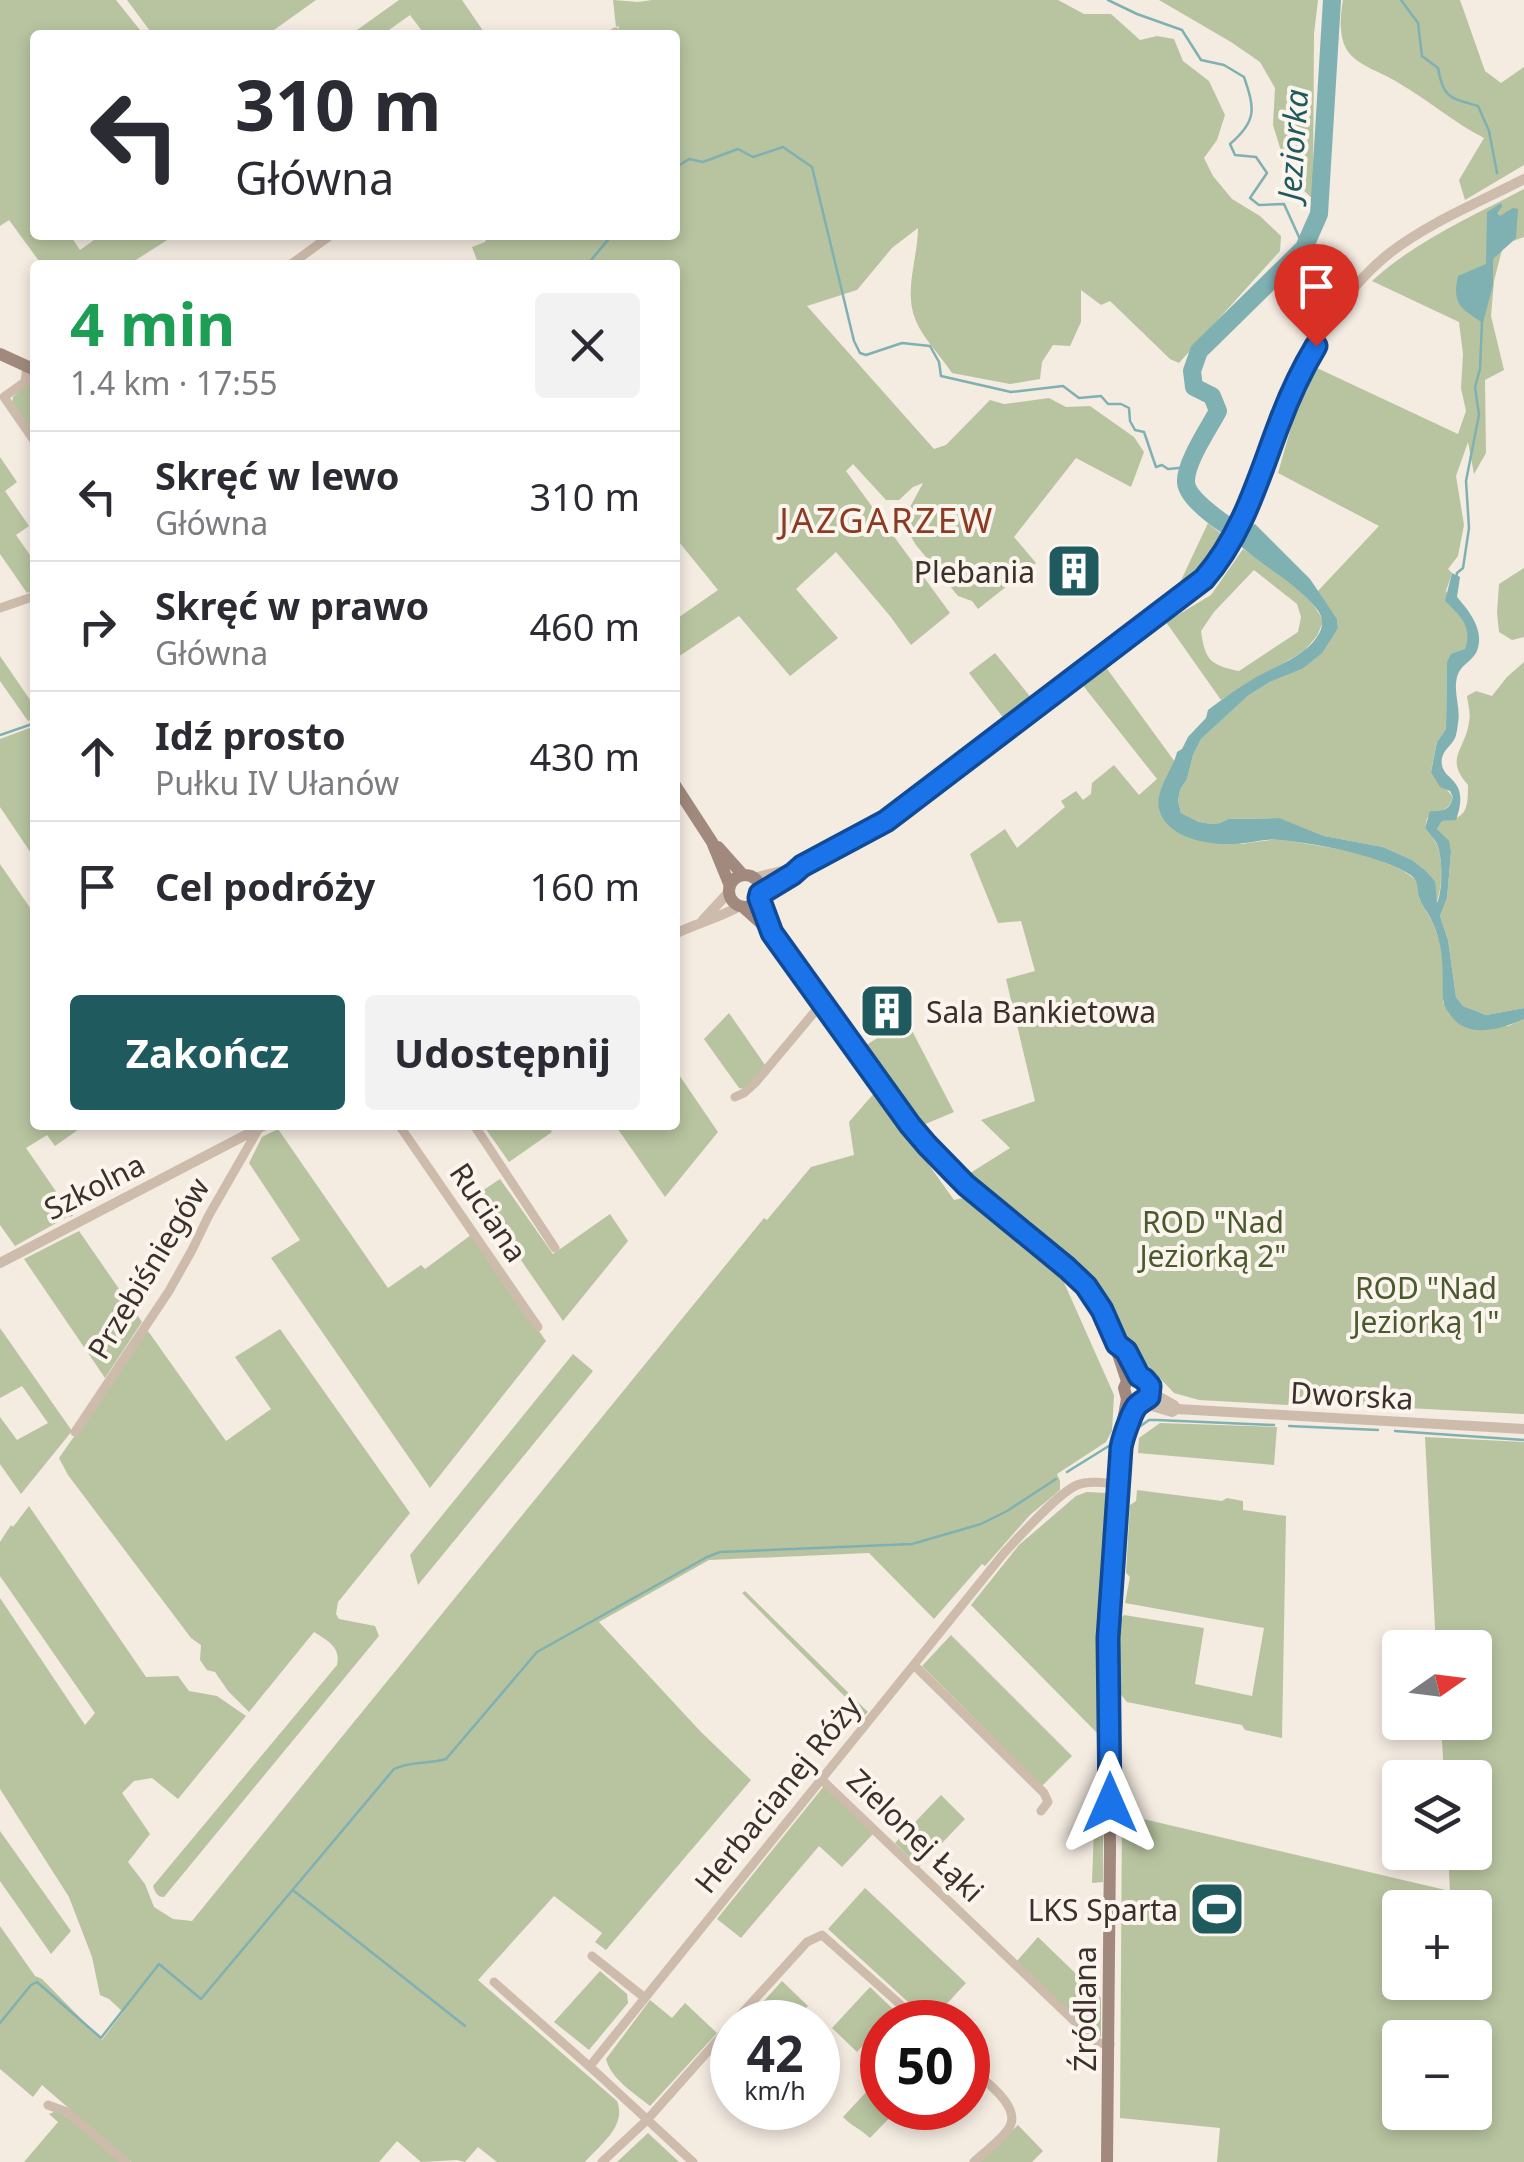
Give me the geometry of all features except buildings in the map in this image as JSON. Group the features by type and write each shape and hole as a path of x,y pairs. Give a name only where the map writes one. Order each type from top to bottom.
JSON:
{"main road":[{"path":"0,354 30,368"},
{"path":"680,797 712,842 732,900 772,933 927,1145 966,1185 1086,1286 1102,1310 1133,1379 1148,1382 1139,1399"},
{"path":"712,842 759,883 772,933"},
{"path":"730,889 734,880 749,876"},
{"path":"742,906 752,905 760,896"},
{"name":"Źródlana","path":"1107,2162 1108,1659 1122,1415 1139,1399 1124,1388 1133,1379"}],"street":[{"path":"760,896 802,866 900,811 1188,593 1219,562 1231,543 1296,384 1325,330 1355,288 1382,259 1404,243 1524,179"},
{"path":"297,260 324,240"},
{"path":"30,370 25,382 4,397 30,435"},
{"path":"0,608 30,598"},
{"path":"749,876 802,866"},
{"path":"703,920 730,889"},
{"path":"680,932 742,906"},
{"path":"735,1097 755,1083 822,1003"},
{"name":"Szkolna","path":"0,1263 254,1130"},
{"name":"Przebiśniegów","path":"75,1432 168,1291 260,1130"},
{"name":"Ruciana","path":"403,1130 538,1326"},
{"path":"477,1130 555,1248"},
{"name":"Dworska","path":"1139,1399 1171,1411 1524,1429"},
{"name":"Herbacianej Róży","path":"590,2066 1004,1553 1076,1486 1118,1484"},
{"path":"914,1665 1044,1793 1048,1802 1041,1811"},
{"name":"Zielonej Łąki","path":"821,1779 1096,2041 1110,2044"},
{"path":"755,2000 807,1942 822,1935 895,2000"},
{"path":"592,1956 645,1998"},
{"path":"494,1982 693,2162"},
{"path":"602,2162 647,2120 710,2050"},
{"path":"974,2162 1011,2126 1008,2104 990,2087"},
{"path":"48,2106 66,2112 126,2162"}],"green space":[{"path":"0,0 116,0 140,30 30,30 30,240 73,240 80,250 94,240 167,240 136,260 38,260 9,220 0,226"},
{"path":"127,0 316,0 274,30 149,30"},
{"path":"399,0 462,0 483,30 421,30 410,15 389,30 357,30"},
{"path":"613,0 1058,0 1084,14 1111,14 1140,40 1157,36 1174,39 1183,61 1209,81 1225,115 1217,140 1204,158 1232,199 1260,216 1281,236 1280,251 1179,363 1170,359 1110,301 1101,305 1081,290 1081,322 1070,346 1053,345 1042,362 1040,379 1010,384 952,373 919,328 911,298 918,228 892,248 857,290 807,306 934,449 946,445 990,400 1004,404 1049,398 1066,407 1090,406 1134,437 1144,452 1131,487 1076,458 1014,537 1036,563 978,609 972,601 958,596 902,522 923,483 899,500 886,500 853,464 846,471 950,613 911,645 836,552 796,589 838,638 790,676 739,616 680,656 680,617 718,590 680,543 680,260 477,260 472,247 486,240 680,240 680,30 616,27"},
{"path":"1159,0 1318,0 1314,34 1313,199 1289,177 1273,125 1275,88 1260,62"},
{"path":"1343,0 1460,0 1485,71 1501,83 1524,67 1524,165 1465,200 1459,180 1484,138 1354,58 1342,35"},
{"path":"1524,189 1524,237 1502,250 1494,281 1491,316 1504,370 1485,380 1486,453 1474,474 1468,442 1456,476 1464,525 1458,556 1448,569 1452,573 1446,591 1463,617 1469,639 1467,646 1447,662 1446,729 1437,742 1431,771 1453,797 1447,808 1427,818 1425,828 1438,847 1441,864 1435,905 1435,881 1412,860 1383,847 1324,836 1278,818 1199,822 1181,813 1178,801 1201,739 1249,695 1302,669 1338,628 1337,619 1317,592 1379,526 1278,473 1298,403 1317,368 1458,434 1466,411 1461,388 1463,354 1459,322 1372,281 1426,241"},
{"path":"30,380 30,429 12,403"},
{"path":"0,457 17,482 5,491 29,526 16,535 30,555 30,592 27,593 0,554"},
{"path":"1208,523 1224,536 1210,557 1176,591"},
{"path":"1243,549 1300,591 1323,622 1304,651 1221,700 1166,622 1211,595","holes":["1254,570 1297,604 1301,617 1298,632 1239,671 1216,664 1207,655 1201,631"]},
{"path":"1524,568 1524,637 1512,640 1499,632 1499,584"},
{"path":"995,653 1032,699 1005,720 969,673"},
{"path":"0,656 30,700 30,720 28,721 0,681"},
{"path":"1524,662 1524,1008 1486,1015 1463,1006 1456,997 1448,940 1440,916 1447,898 1451,853 1437,829 1442,821 1461,815 1466,806 1468,785 1457,761 1470,719 1467,696 1476,691 1492,696"},
{"path":"1105,666 1175,762 1161,792 1160,812 1241,844 1278,839 1362,853 1402,870 1420,886 1419,898 1439,940 1443,1003 1508,1026 1524,1019 1524,1414 1199,1400 1174,1393 1137,1354 1099,1288 1030,1221 1022,1219 967,1175 1010,1148 981,1120 1035,1101 1006,979 1035,971 1021,921 998,923 970,854 1005,829 1017,848 1065,807 1061,801 1076,791 1083,800 1091,794 1092,783 1114,765 1139,795 1157,779 1081,683"},
{"path":"30,728 30,852 0,807 0,739"},
{"path":"0,864 30,908 30,1130 78,1130 55,1146 47,1135 26,1148 73,1216 15,1246 0,1225"},
{"path":"729,1013 765,1065 745,1089 739,1088 704,1039"},
{"path":"906,1019 954,1112 923,1125 862,1048"},
{"path":"680,1076 718,1132 665,1197 618,1130 680,1130"},
{"path":"876,1091 954,1200 964,1198 1062,1278 1114,1395 1112,1431 1106,1442 1057,1474 1060,1490 1030,1515 985,1566 982,1564 934,1619 869,1553 709,1560 599,1622 751,1780 606,1950 595,1942 602,1933 554,1896 478,1980 617,2101 618,2119 605,2141 585,2162 497,2162 478,2147 465,2162 421,2162 397,2141 379,2162 131,2162 42,2085 33,2097 0,2069 0,1926 35,1976 102,2040 123,2012 100,1995 92,1957 69,1897 0,1789 0,1598 85,1725 95,1713 0,1576 0,1542 11,1525 29,1506 146,1677 178,1676 189,1691 217,1696 246,1716 178,1799 152,1778 134,1781 122,1793 150,1834 128,1862 145,1884 154,1907 173,1919 192,1921 764,1218 767,1220 811,1167 854,1155 849,1122"},
{"path":"279,1130 388,1288 421,1265 425,1269 471,1235 546,1341 430,1488 271,1258 300,1240 249,1163 262,1137"},
{"path":"487,1130 551,1130 552,1132 509,1162"},
{"path":"500,1179 553,1254 610,1214 628,1241 563,1321 476,1195"},
{"path":"79,1231 142,1322 105,1378 24,1259"},
{"path":"0,1328 72,1431 21,1494 0,1464 0,1417 17,1440 48,1423 22,1386 0,1398"},
{"path":"280,1329 410,1513 338,1602 339,1619 375,1626 379,1636 162,1897 153,1886 337,1665 337,1654 332,1645 314,1632 249,1712 215,1672 207,1670 200,1660 201,1645 191,1638 59,1458 131,1349 148,1331 226,1441 271,1409 235,1357"},
{"path":"573,1354 593,1371 418,1585 410,1555"},
{"path":"1160,1423 1277,1427 1274,1465 1138,1453 1139,1438"},
{"path":"1425,1437 1524,1442 1524,2162 1217,2162 1220,2128 1120,2118 1122,1814 1446,1890 1382,1890 1382,2000 1492,2000 1492,1890 1450,1890 1449,1870 1492,1870 1492,1760 1443,1760 1442,1740 1492,1740 1492,1630 1435,1630"},
{"path":"1137,1490 1222,1501 1227,1498 1243,1501 1243,1510 1286,1516 1282,1738 1245,1730 1242,1725 1127,1702 1117,1690 1118,1621 1124,1615 1204,1628 1195,1684 1252,1696 1264,1628 1125,1603 1130,1577 1126,1573 1130,1505 1136,1501"},
{"path":"1108,1493 1100,1641 1100,1736 971,1605 1019,1545 1076,1496"},
{"path":"745,1591 868,1712 864,1716 742,1593"},
{"path":"951,1635 1072,1756 1042,1786 922,1666"},
{"path":"824,1786 873,1834 842,1867 819,1846 741,1938 717,1919"},
{"path":"941,1795 965,1819 919,1867 895,1843"},
{"path":"1095,1799 1103,1801 1103,1882 1092,1883"},
{"path":"0,1831 71,1931 51,1954 0,1881"},
{"path":"865,1888 966,1983 950,2000 906,2000 828,1929"},
{"path":"1038,1937 1101,1998 1101,2037 1089,2031 1017,1961"},
{"path":"600,1971 627,1994 628,2003 589,2050 554,2022"},
{"path":"782,1981 802,2000 765,2000"},
{"path":"870,1987 884,2000 860,2000 857,2052 840,2036 840,2019"},
{"path":"650,2000 672,2018 685,2003 710,2026 710,2041 650,2106 618,2079 606,2059"},
{"path":"860,2099 860,2130 878,2130 870,2138 843,2117"},
{"path":"60,2112 122,2162 24,2162 58,2122 49,2114"},
{"path":"1018,2125 1043,2151 1032,2162 979,2162"},
{"path":"648,2133 679,2162 617,2162"}],"water":[{"path":"1501,203 1497,213 1500,216 1518,209 1516,238 1493,259 1493,285 1483,323 1461,306 1456,286 1458,276 1486,264 1487,212"},
{"path":"1255,524 1310,579 1337,619 1338,628 1322,653 1302,669 1249,695 1201,739 1180,790 1181,813 1211,824 1228,819 1279,818 1324,836 1383,847 1426,871 1435,881 1437,903 1440,855 1425,828 1430,811 1445,809 1453,797 1440,787 1431,772 1437,742 1446,729 1447,662 1451,654 1465,649 1467,641 1464,622 1445,601 1452,573 1460,577 1457,597 1478,630 1479,645 1457,677 1457,731 1442,758 1445,772 1458,787 1460,805 1456,820 1442,821 1437,829 1449,841 1451,853 1447,898 1440,916 1448,940 1456,997 1463,1006 1486,1015 1524,1008 1524,1019 1494,1029 1474,1030 1464,1027 1449,1013 1443,999 1437,935 1420,900 1416,880 1406,872 1372,858 1312,844 1194,840 1164,820 1158,802 1162,787 1177,752 1206,718 1208,710 1304,650 1321,630 1321,615 1316,608 1238,544 1247,528"}],"waterway":[{"path":"1108,0 1182,30 1201,60 1224,65 1244,77 1251,114 1245,128 1230,144 1235,155 1256,157 1267,173 1250,198 1259,205 1284,204 1304,248"},
{"name":"Jeziorka","path":"1261,548 1217,518 1189,491 1189,465 1218,411 1212,396 1194,387 1192,371 1199,351 1304,248 1319,214 1332,0"},
{"path":"1401,0 1418,23 1422,56 1438,68 1446,92 1478,106 1489,131 1497,173"},
{"path":"680,165 689,159 703,162 738,149 753,157 783,147 812,167 860,353 866,355 902,343 930,346 941,376 1011,392 1063,386 1079,398 1101,396 1108,404 1129,408 1130,421 1135,430 1144,432 1156,467 1189,467"},
{"path":"591,260 608,240"},
{"path":"1456,578 1463,568 1469,528 1466,481 1479,415 1475,387 1480,369 1482,322"},
{"path":"0,735 30,725"},
{"path":"1127,1444 1132,1432 1149,1420 1274,1425"},
{"path":"1289,1426 1378,1430"},
{"path":"1395,1431 1524,1440"},
{"path":"1067,1472 1112,1444"},
{"path":"0,2023 37,1982 101,2038 159,1964 201,1999 394,1769 446,1759 537,1652 707,1557 720,1552 912,1544 981,1524 1056,1479"},
{"path":"294,1891 465,2026"}],"place":[{"name":"Plebania","path":"1074,571"},
{"name":"Sala Bankietowa","path":"887,1011"},
{"name":"LKS Sparta","path":"1217,1909"}],"district":[{"name":"JAZGARZEW","path":"887,519"}],"route":[{"path":"1110,1803 1108,1638 1122,1437 1138,1404 1149,1397 1150,1386 1117,1344 1086,1286 966,1185 910,1125 772,933 759,898 802,866 886,821 1204,579 1219,562 1243,520 1280,420 1316,346"}],"park label":[{"name":"ROD \"Nad Jeziorką 2\"","path":"1213,1238"},
{"name":"ROD \"Nad Jeziorką 1\"","path":"1426,1304"}]}
